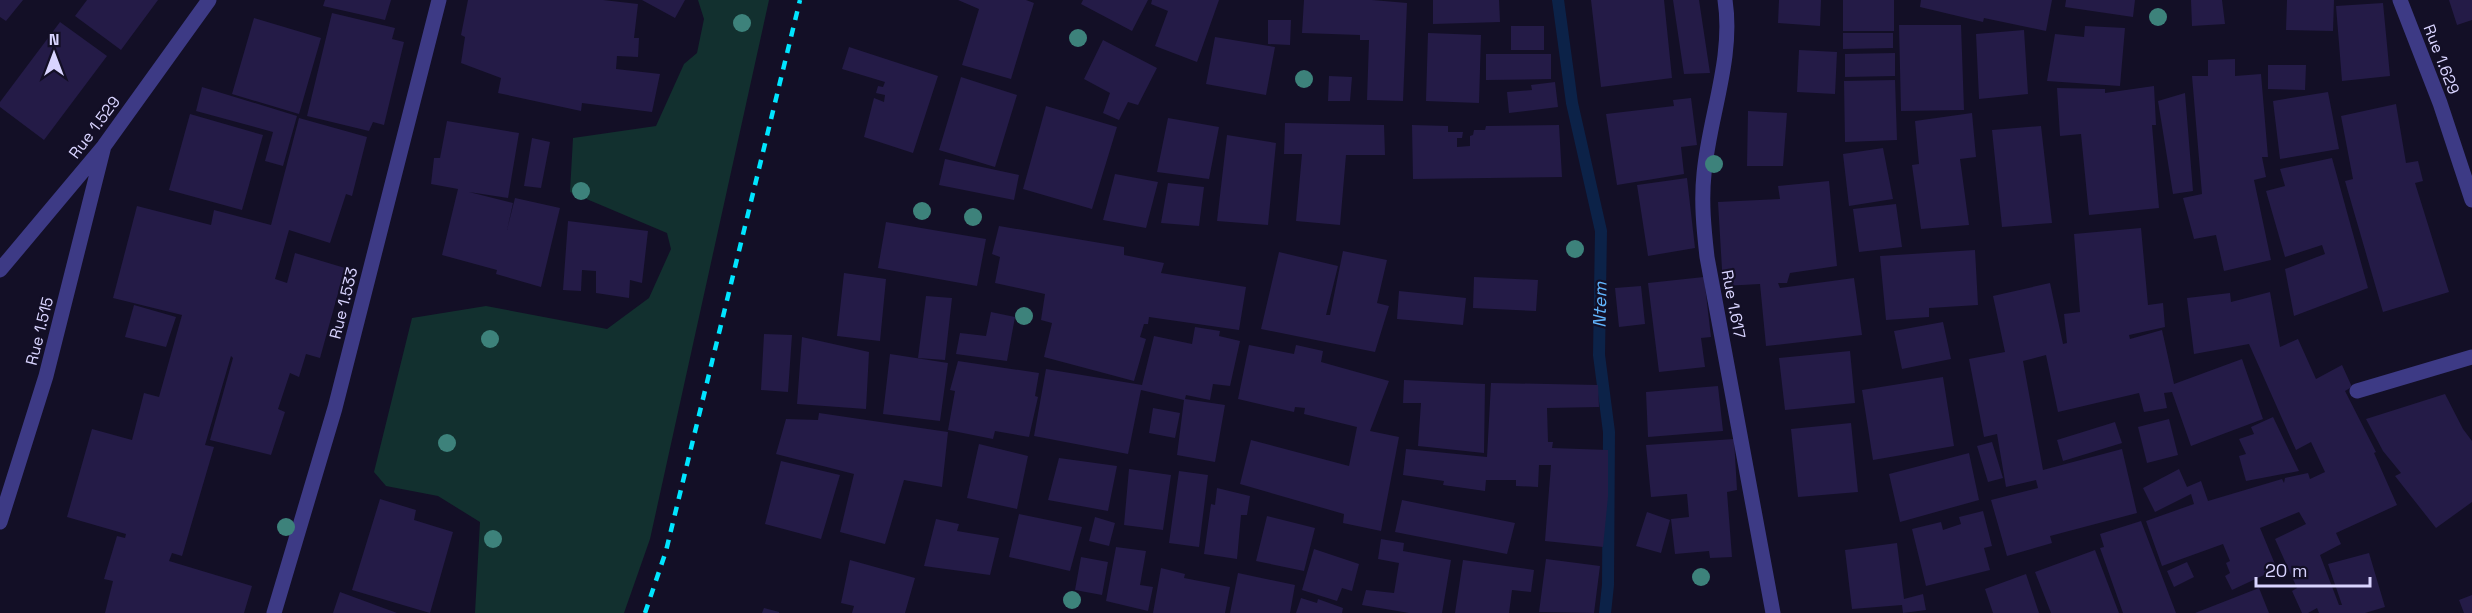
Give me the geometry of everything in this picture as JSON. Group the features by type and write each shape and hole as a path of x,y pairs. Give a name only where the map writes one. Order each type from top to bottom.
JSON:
{"street":[{"name":"Rue 1.529","path":"0,270 105,146 209,0"},
{"name":"Rue 1.533","path":"274,613 335,408 439,0"},
{"name":"Rue 1.617","path":"1725,0 1727,42 1704,174 1703,224 1707,257 1773,613"},
{"name":"Rue 1.629","path":"2400,0 2440,103 2472,200"},
{"name":"Rue 1.515","path":"0,522 46,376 105,146"},
{"path":"2357,391 2472,357"}],"green space":[{"path":"698,0 769,0 650,539 624,613 475,613 480,522 438,496 386,486 374,472 412,318 486,306 607,329 649,298 671,249 667,233 570,192 573,138 656,126 684,64 697,53 704,19"}],"building":[{"path":"0,0 23,0 6,21 0,17"},
{"path":"87,0 158,0 121,50 75,16"},
{"path":"325,0 391,0 385,20 323,6"},
{"path":"468,0 603,0 638,4 634,38 639,38 638,57 617,56 616,69 660,74 652,112 582,103 581,111 498,93 501,78 461,63 465,37 461,35"},
{"path":"642,0 685,0 675,18"},
{"path":"958,0 1026,0 1034,3 1011,79 962,65 979,9"},
{"path":"1083,0 1148,0 1132,31 1081,4"},
{"path":"1152,0 1219,0 1197,62 1155,46 1168,11 1151,4"},
{"path":"1304,0 1372,0 1407,3 1403,101 1367,100 1369,40 1360,40 1360,35 1302,33"},
{"path":"1433,0 1499,0 1500,22 1433,24"},
{"path":"1591,0 1664,0 1672,78 1601,87"},
{"path":"1673,0 1699,0 1710,73 1684,74"},
{"path":"1779,0 1821,0 1820,26 1778,23"},
{"path":"1843,0 1894,0 1894,31 1843,31"},
{"path":"1921,0 2052,0 2046,31 1984,18 1983,22 1920,7"},
{"path":"2066,0 2135,0 2133,17 2065,7"},
{"path":"2191,0 2222,0 2225,24 2192,26"},
{"path":"2287,0 2334,0 2333,31 2286,30"},
{"path":"2449,0 2472,0 2472,20 2457,25"},
{"path":"2383,3 2390,76 2342,81 2336,6"},
{"path":"332,13 395,28 392,39 404,42 384,125 373,122 369,131 307,116"},
{"path":"254,18 321,38 299,114 232,94"},
{"path":"1268,20 1291,20 1290,45 1268,44"},
{"path":"60,22 107,56 44,140 0,107 0,102"},
{"path":"1899,25 1961,25 1964,110 1901,111"},
{"path":"1511,26 1544,26 1544,50 1511,50"},
{"path":"2085,26 2125,28 2120,86 2047,81 2055,34 2084,37"},
{"path":"2024,30 2028,94 1979,99 1976,34"},
{"path":"1428,33 1481,35 1479,103 1426,101"},
{"path":"1843,33 1893,33 1893,48 1843,49"},
{"path":"1215,37 1275,47 1266,95 1206,84"},
{"path":"1103,40 1157,68 1138,105 1128,102 1119,120 1103,113 1110,93 1084,79"},
{"path":"849,47 938,76 913,153 864,137 874,98 884,102 885,95 876,93 878,86 883,87 885,82 842,69"},
{"path":"1799,50 1837,52 1835,94 1797,92"},
{"path":"1895,53 1895,76 1845,77 1845,54"},
{"path":"1486,54 1551,54 1551,79 1486,80"},
{"path":"2235,59 2235,76 2261,74 2268,157 2262,157 2266,177 2254,180 2271,260 2224,271 2216,235 2194,239 2183,198 2202,194 2192,76 2208,76 2208,60"},
{"path":"2268,65 2306,65 2305,90 2268,89"},
{"path":"1329,76 1352,77 1350,101 1328,101"},
{"path":"961,77 1017,95 995,167 939,150"},
{"path":"1895,80 1897,140 1845,142 1844,81"},
{"path":"1555,82 1558,107 1509,113 1507,92 1532,90 1531,85"},
{"path":"2154,86 2156,125 2152,125 2159,208 2089,215 2081,134 2060,136 2057,88 2105,89 2105,93"},
{"path":"202,87 297,116 283,166 265,161 273,132 196,111"},
{"path":"2328,92 2339,149 2280,159 2273,101"},
{"path":"2185,93 2193,191 2173,194 2158,101"},
{"path":"1691,98 1697,145 1681,147 1684,174 1617,185 1606,114 1674,106 1673,100"},
{"path":"2396,104 2406,163 2418,161 2423,181 2415,183 2449,292 2383,312 2345,181 2353,179 2341,116"},
{"path":"1046,106 1117,127 1092,209 1023,189"},
{"path":"1748,111 1787,113 1783,166 1747,166"},
{"path":"1972,113 1976,157 1960,159 1969,225 1921,229 1912,165 1919,164 1915,121"},
{"path":"190,114 263,135 242,210 169,190"},
{"path":"299,118 367,137 352,196 346,194 330,243 289,230 275,279 287,283 295,253 345,268 320,358 306,354 299,377 290,373 278,409 285,412 271,455 210,440 233,358 231,356 205,445 214,447 182,556 172,553 169,561 252,586 244,613 105,613 113,581 104,579 117,536 125,538 126,534 67,517 92,429 132,440 144,393 159,397 182,315 113,298 137,206 211,225 214,210 271,225"},
{"path":"1168,118 1219,127 1209,179 1157,172"},
{"path":"447,121 519,133 508,198 469,192 513,203 507,230 515,198 560,208 541,287 496,274 497,270 442,255 458,189 431,184 434,158 440,158"},
{"path":"1285,123 1384,125 1385,155 1346,155 1340,225 1296,221 1302,154 1284,154"},
{"path":"1412,125 1448,126 1448,132 1463,132 1462,138 1457,138 1457,147 1470,146 1470,136 1473,135 1474,130 1485,130 1486,126 1559,125 1562,177 1413,179"},
{"path":"2041,126 2052,223 2002,227 1992,130"},
{"path":"1227,135 1276,143 1268,225 1217,221"},
{"path":"532,138 550,142 541,188 524,186"},
{"path":"1883,148 1893,199 1849,206 1843,154"},
{"path":"2332,158 2368,288 2294,316 2285,269 2325,254 2322,245 2285,257 2266,191 2285,186 2280,169"},
{"path":"945,159 1019,175 1014,200 939,185"},
{"path":"1115,174 1158,182 1146,228 1103,220"},
{"path":"1687,178 1695,248 1648,256 1637,185"},
{"path":"1829,181 1837,266 1790,273 1787,283 1778,283 1780,288 1854,278 1862,335 1766,346 1760,284 1723,286 1718,202 1780,199 1778,186"},
{"path":"1168,183 1204,187 1199,226 1161,223"},
{"path":"1896,204 1902,247 1859,252 1853,209"},
{"path":"568,221 648,231 642,283 630,280 629,298 596,293 596,271 582,270 581,291 563,290"},
{"path":"886,222 986,239 977,286 878,268"},
{"path":"999,226 1124,247 1124,255 1164,263 1161,273 1246,287 1239,330 1149,317 1148,324 1144,324 1140,337 1146,339 1134,381 1044,357 1052,323 1041,320 1045,294 995,283 1000,257 992,254"},
{"path":"2141,228 2148,305 2163,303 2165,327 2129,335 2130,339 2162,330 2174,384 2242,359 2263,419 2191,446 2172,392 2164,393 2167,408 2144,412 2139,393 2058,412 2046,355 2023,361 2043,470 2122,449 2137,513 2050,536 2052,543 2007,556 1991,500 2038,488 2036,480 2006,487 1997,434 1984,437 1969,359 2005,352 1993,296 2050,283 2063,344 2067,343 2064,314 2080,312 2074,234"},
{"path":"1975,250 1978,305 1929,308 1929,317 1886,320 1880,256"},
{"path":"1343,251 1387,260 1377,303 1389,306 1375,352 1261,329 1279,252 1338,266 1326,315 1330,315"},
{"path":"844,273 886,279 880,341 837,336"},
{"path":"1474,277 1538,280 1536,311 1473,308"},
{"path":"1704,277 1711,337 1701,338 1705,367 1659,372 1648,283"},
{"path":"1641,286 1645,324 1619,327 1615,288"},
{"path":"1399,291 1466,298 1463,325 1397,319"},
{"path":"2270,292 2280,347 2298,339 2316,379 2342,365 2352,387 2345,391 2376,452 2374,453 2397,505 2336,533 2341,544 2320,555 2339,605 2342,605 2328,564 2369,553 2385,607 2365,613 2319,613 2317,608 2308,613 2302,613 2292,591 2297,588 2275,539 2306,524 2299,512 2260,528 2277,569 2232,590 2225,576 2230,573 2226,563 2230,561 2223,544 2162,566 2146,521 2194,504 2191,494 2155,512 2143,488 2179,469 2187,487 2201,481 2208,501 2282,479 2284,483 2285,478 2308,473 2310,479 2325,472 2311,442 2296,450 2249,344 2194,354 2187,298 2230,293 2231,302"},
{"path":"926,296 952,298 945,360 918,358"},
{"path":"134,305 176,317 166,347 125,337"},
{"path":"991,312 1015,317 1007,361 956,354 960,333 986,336"},
{"path":"1943,322 1951,359 1902,369 1894,331"},
{"path":"1195,327 1220,331 1219,336 1240,341 1230,386 1213,384 1210,400 1186,395 1185,399 1225,405 1215,462 1177,455 1184,400 1141,390 1128,454 1034,436 1046,369 1142,385 1154,336 1192,344"},
{"path":"764,334 792,335 788,392 761,390"},
{"path":"802,337 869,352 866,409 797,404"},
{"path":"1249,345 1294,354 1296,345 1323,351 1321,362 1389,381 1370,431 1399,437 1381,531 1343,523 1344,514 1240,484 1251,440 1349,466 1357,427 1304,414 1305,408 1295,407 1294,412 1238,399"},
{"path":"1850,351 1855,403 1785,410 1779,358"},
{"path":"890,354 948,363 940,421 883,414"},
{"path":"958,361 1039,373 1035,396 1038,397 1029,437 995,431 993,439 948,430 955,391 950,390"},
{"path":"1943,377 1954,446 1873,460 1862,390"},
{"path":"1404,380 1485,384 1484,453 1418,446 1421,403 1403,403"},
{"path":"1491,383 1598,385 1599,407 1547,408 1548,442 1553,442 1552,448 1608,450 1608,497 1603,547 1545,541 1551,465 1539,465 1538,487 1516,486 1516,480 1486,480 1485,491 1443,485 1444,481 1403,475 1406,449 1487,457"},
{"path":"1718,386 1723,431 1648,437 1646,392"},
{"path":"2445,394 2463,429 2472,441 2472,502 2436,528 2395,476 2401,473 2383,451 2366,419"},
{"path":"1153,408 1180,413 1175,438 1149,433"},
{"path":"819,413 948,432 942,487 904,480 885,544 840,532 854,474 776,454 786,419 818,420"},
{"path":"2273,417 2299,471 2246,481 2239,456 2246,454 2239,439 2254,434 2251,427"},
{"path":"2169,419 2178,455 2147,463 2138,427"},
{"path":"2115,422 2122,443 2063,461 2057,440"},
{"path":"1851,423 1858,492 1798,497 1791,429"},
{"path":"1734,439 1737,490 1727,492 1732,557 1710,558 1709,551 1675,554 1671,519 1689,517 1687,494 1651,497 1646,445"},
{"path":"1992,442 2003,478 1988,482 1977,446"},
{"path":"979,444 1028,456 1017,509 967,498"},
{"path":"1969,453 1979,500 1900,522 1889,474"},
{"path":"1059,458 1117,466 1108,511 1048,500"},
{"path":"781,461 840,475 821,539 765,524"},
{"path":"1129,469 1171,475 1163,530 1124,525"},
{"path":"1179,471 1208,475 1199,547 1169,543"},
{"path":"1217,488 1250,496 1247,515 1241,515 1237,559 1204,554 1211,504 1215,505"},
{"path":"380,499 416,510 414,520 453,532 430,613 352,590"},
{"path":"1402,500 1515,523 1507,554 1395,532"},
{"path":"1983,511 1992,546 1984,548 1990,570 1926,586 1912,529 1941,522 1943,530 1961,524 1959,517"},
{"path":"1647,512 1670,520 1661,553 1636,546"},
{"path":"1019,514 1082,527 1070,571 1009,557"},
{"path":"1267,516 1315,528 1304,571 1256,561"},
{"path":"1095,517 1115,523 1109,546 1089,541"},
{"path":"936,519 959,524 957,531 999,538 990,575 924,566"},
{"path":"2141,521 2176,613 2123,613 2100,548 2104,547 2100,534"},
{"path":"1381,539 1404,543 1403,551 1451,560 1442,613 1409,613 1362,605 1366,590 1394,593 1399,563 1378,559"},
{"path":"1897,543 1904,599 1923,594 1926,610 1903,613 1902,605 1852,609 1845,550"},
{"path":"1116,547 1146,551 1140,585 1153,587 1148,611 1106,601"},
{"path":"1314,549 1359,564 1352,591 1342,588 1337,601 1302,590"},
{"path":"2095,550 2119,613 2051,613 2035,572"},
{"path":"1081,557 1108,562 1102,595 1075,590"},
{"path":"1546,559 1600,566 1594,613 1539,612"},
{"path":"850,560 915,578 905,613 852,613 854,606 841,603"},
{"path":"1463,560 1534,570 1531,592 1512,590 1509,613 1455,613"},
{"path":"2187,562 2194,577 2174,587 2167,571"},
{"path":"1161,568 1185,574 1184,578 1230,587 1225,613 1153,613"},
{"path":"1238,573 1295,585 1290,613 1230,613"},
{"path":"2026,574 2039,613 1993,613 1985,589"},
{"path":"2259,588 2269,613 2195,613"},
{"path":"340,592 397,613 333,613"},
{"path":"2472,595 2472,613 2464,613 2459,600"},
{"path":"1301,598 1317,603 1318,599 1343,608 1342,613 1296,613"},
{"path":"764,608 779,612 779,613 762,613"}],"waterway":[{"name":"Ntem","path":"1558,0 1572,103 1601,231 1599,355 1609,432 1608,585 1605,613"}],"railway":[{"path":"645,613 666,551 800,0"}]}
